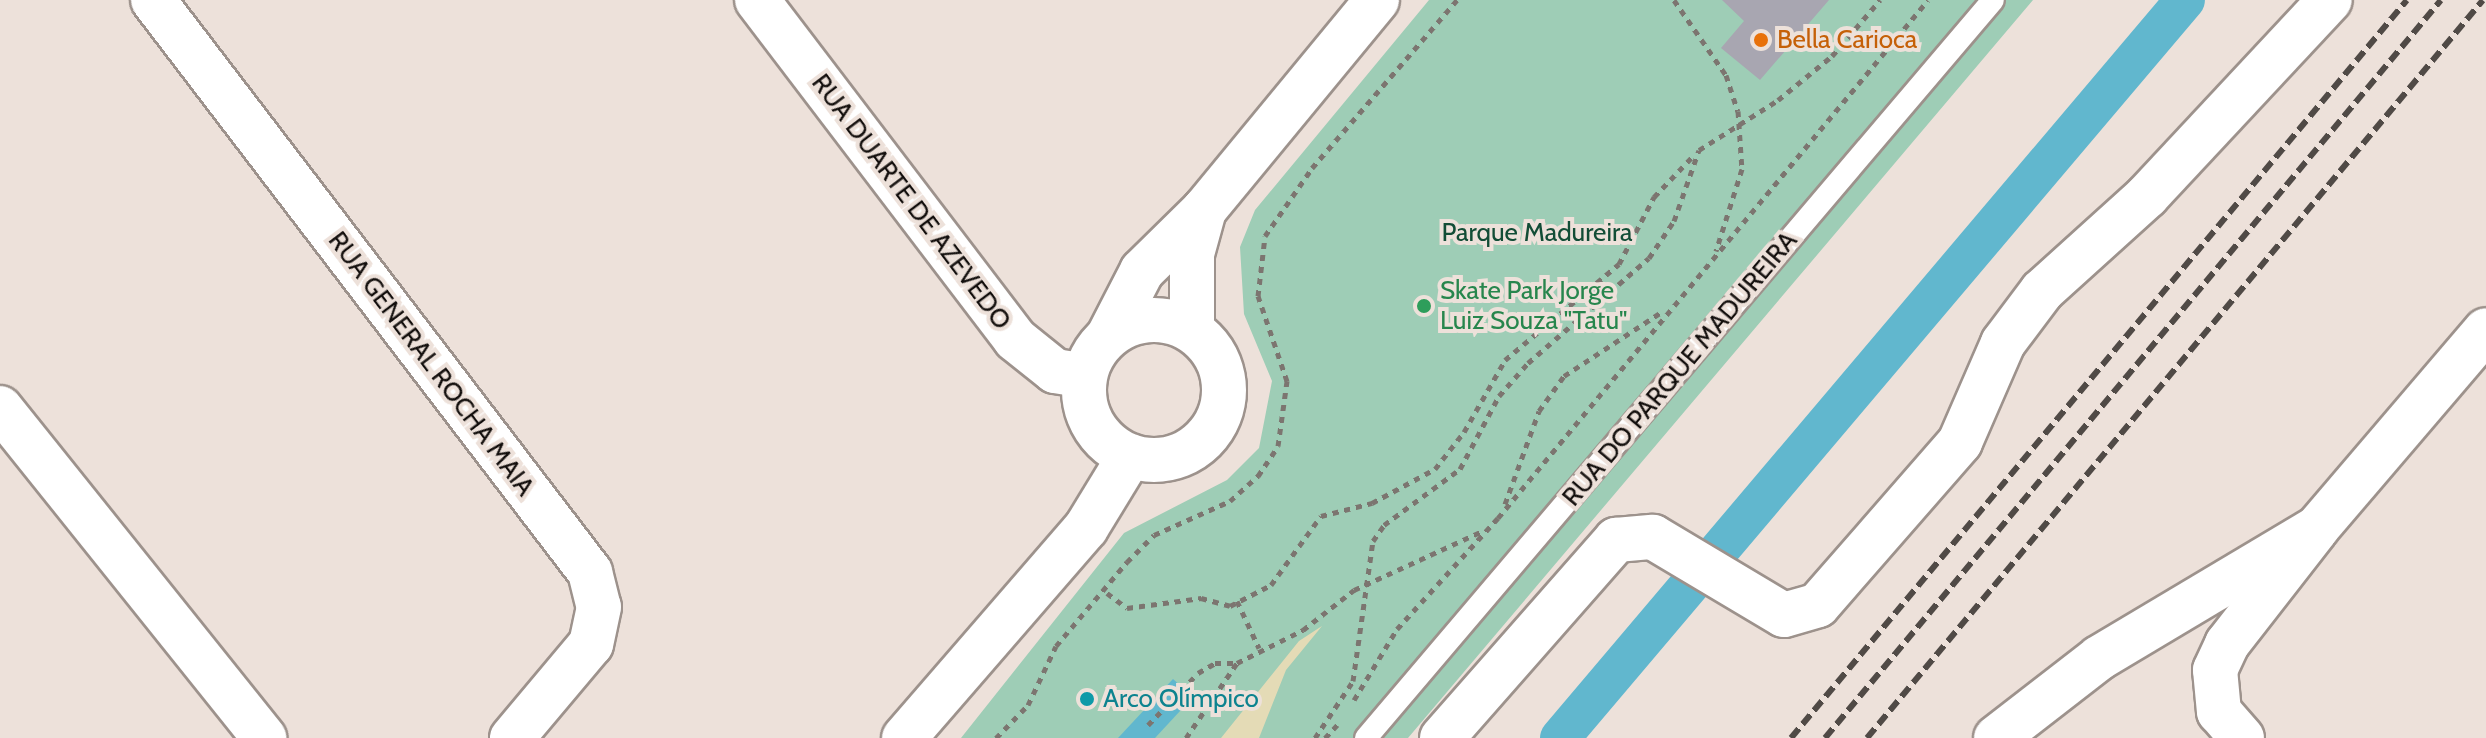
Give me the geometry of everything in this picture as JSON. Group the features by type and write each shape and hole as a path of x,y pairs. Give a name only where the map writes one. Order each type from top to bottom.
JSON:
{"street":[{"name":"RUA GENERAL ROCHA MAIA","path":"153,0 590,572 599,607 591,644 512,738"},
{"name":"RUA DUARTE DE AZEVEDO","path":"757,0 1015,339 1055,371 1085,376"},
{"path":"1109,335 1149,319 1192,330 1220,365 1224,387 1211,430 1175,457 1130,456 1093,424 1085,376 1142,271 1204,210 1377,0"},
{"path":"1442,738 1616,540 1653,537 1735,589 1784,615 1818,605 1960,442 2003,343 2042,291 2147,196 2330,0"},
{"path":"1192,330 1192,254 1204,210"},
{"path":"2242,738 2219,712 2215,670 2227,644 2317,528 2486,330"},
{"path":"0,408 264,738"},
{"path":"904,738 1086,528 1130,456"},
{"path":"1996,738 2099,658 2317,528"}],"lane":[{"name":"RUA DO PARQUE MADUREIRA","path":"1366,738 1993,0"}],"path":[{"path":"996,738 1028,705 1074,622 1107,593 1154,535 1230,501 1258,476 1278,446 1287,381 1258,296 1265,236 1312,168 1457,0"},
{"path":"1674,0 1726,75 1740,125 1742,169 1710,262"},
{"path":"1107,593 1127,608 1201,598 1215,605 1237,601 1271,585 1321,516 1372,503 1435,469 1505,360 1619,264 1654,197 1699,150 1740,125 1832,56 1880,0"},
{"path":"1350,706 1397,629 1498,518 1667,308 1710,262 1928,0"},
{"path":"1315,738 1353,681 1370,583 1373,541 1384,525 1460,469 1499,396 1528,363 1665,238 1699,150"},
{"path":"1186,738 1237,663 1259,648 1303,630 1370,583 1446,553 1498,518 1515,486 1539,411 1564,376 1667,308"},
{"path":"1237,601 1259,648"},
{"path":"1148,725 1198,673 1215,663 1237,663"},
{"path":"1325,738 1343,717"}],"green space":[{"name":"Parque Madureira","path":"1429,0 2033,0 1408,738 961,738 1124,533 1227,480 1259,448 1272,381 1244,314 1240,247 1255,210"}],"sand":[{"path":"1322,626 1286,670 1259,738 1221,738 1299,641"}],"water":[{"path":"1173,679 1193,697 1155,738 1118,738"}],"building":[{"name":"Bella Carioca","path":"1722,0 1829,0 1760,80 1721,48 1744,21"}],"waterway":[{"path":"1560,738 2185,0"}],"railway":[{"path":"1791,738 2407,0"},
{"path":"1825,738 2441,0"},
{"path":"1867,738 2483,0"}],"place":[{"name":"Bella Carioca","path":"1761,40"},
{"name":"Skate Park Jorge Luiz Souza \"Tatu\"","path":"1424,306"},
{"name":"Arco Olímpico","path":"1087,699"}]}
